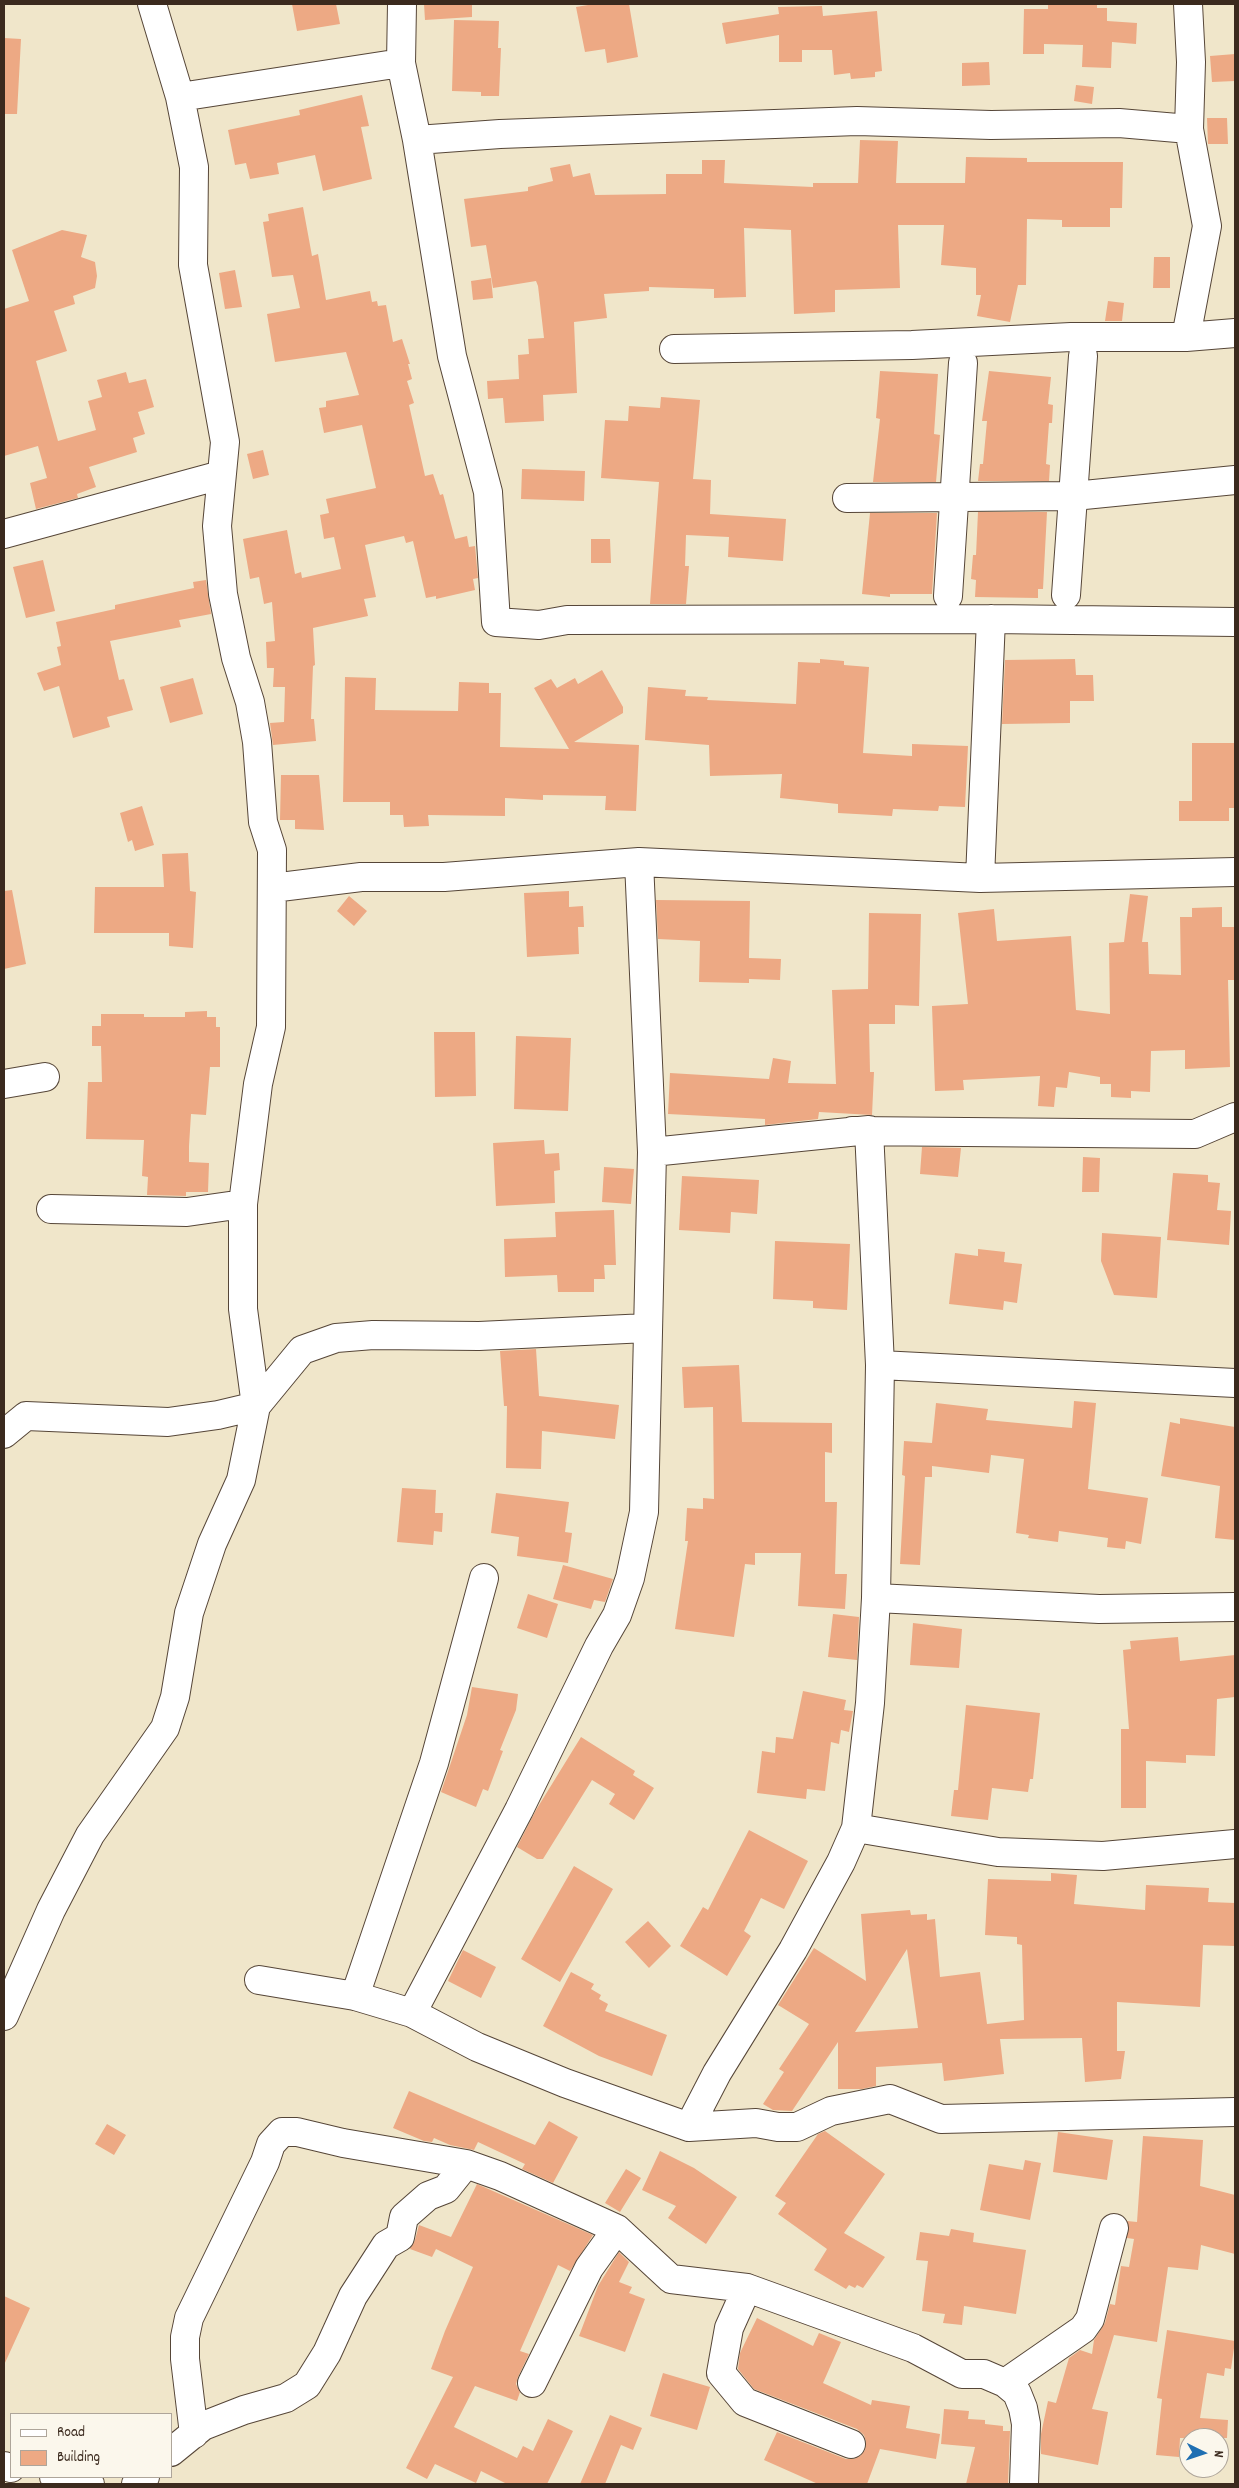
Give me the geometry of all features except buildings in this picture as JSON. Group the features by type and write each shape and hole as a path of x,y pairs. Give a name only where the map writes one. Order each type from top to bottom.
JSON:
{"street":[{"path":"4,2016 51,1910 90,1834 165,1728 175,1697 189,1613 212,1544 241,1480 256,1406 243,1309 243,1204 258,1084 271,1027 272,850 262,822 257,742 250,702 236,658 223,594 217,526 225,442 193,265 194,167 180,97 152,4"},
{"path":"402,4 400,63 417,140 452,356 488,492 496,622 539,625 567,620 991,619 1235,622"},
{"path":"1186,338 1207,226 1189,129 1190,62 1188,4"},
{"path":"180,97 400,63"},
{"path":"417,140 500,134 856,121 990,125 1119,123 1189,129"},
{"path":"674,349 912,345 1071,337 1186,338 1235,333"},
{"path":"1066,595 1083,356"},
{"path":"948,596 963,363"},
{"path":"4,534 221,475"},
{"path":"846,498 1074,496 1235,480"},
{"path":"980,878 991,619"},
{"path":"272,888 361,877 444,877 639,862 980,878 1235,872"},
{"path":"412,2013 520,1810 617,1615 630,1578 644,1512 651,1144 639,862"},
{"path":"4,1084 45,1077"},
{"path":"651,1144 869,1130 1195,1134 1235,1117"},
{"path":"689,2127 717,2073 793,1950 841,1862 856,1828 870,1703 876,1598 880,1365 869,1130"},
{"path":"51,1209 187,1212 243,1204"},
{"path":"4,1434 26,1416 168,1422 218,1415 256,1406 302,1350 336,1338 373,1335 479,1336 647,1328"},
{"path":"880,1365 1235,1383"},
{"path":"355,1996 434,1763 484,1578"},
{"path":"876,1598 1100,1609 1235,1607"},
{"path":"856,1828 998,1852 1036,1854 1103,1856 1235,1844"},
{"path":"259,1980 355,1996 412,2013 486,2051 565,2083 689,2127 756,2123 778,2127 797,2127 831,2111 890,2099 941,2119 1235,2112"},
{"path":"194,2434 185,2359 185,2337 189,2318 265,2162 271,2144 282,2132 297,2132 343,2143 466,2164 500,2176 617,2229 671,2279 748,2288 913,2348 962,2374 984,2374 1005,2383 1016,2393 1023,2408 1026,2424 1024,2484"},
{"path":"172,2451 203,2426 244,2410 286,2398 307,2385 327,2353 353,2296 386,2245 400,2237 404,2216 428,2196 446,2189 466,2164"},
{"path":"1005,2383 1083,2328 1090,2319 1114,2228"},
{"path":"532,2383 589,2268 617,2229"},
{"path":"748,2288 729,2328 721,2373 745,2402 851,2444"},
{"path":"60,2478 90,2484"}]}
